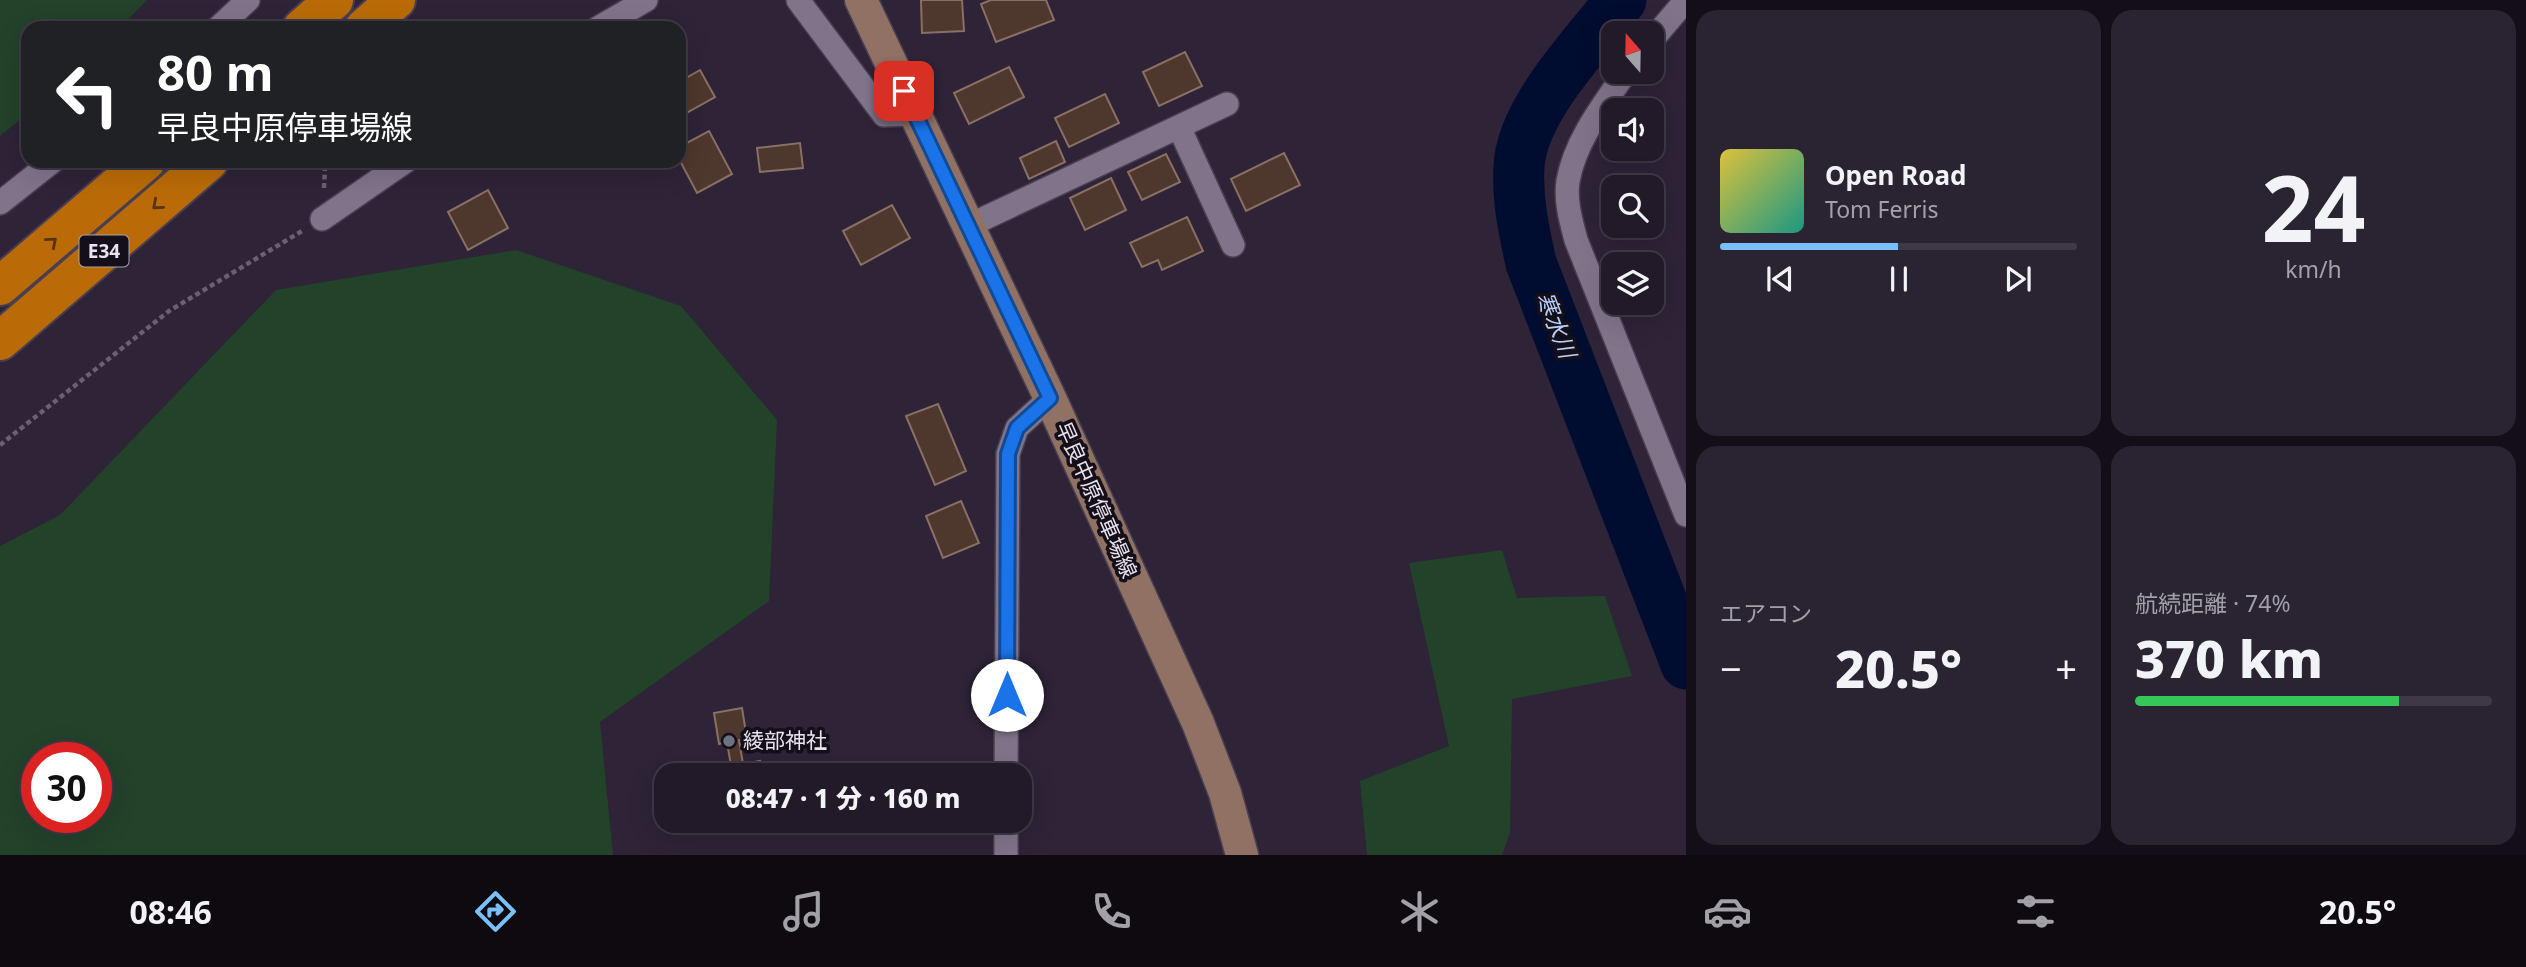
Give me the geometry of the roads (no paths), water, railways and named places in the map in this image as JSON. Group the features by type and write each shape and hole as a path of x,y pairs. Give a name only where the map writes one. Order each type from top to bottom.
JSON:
{"highway":[{"path":"310,21 334,0"},
{"path":"372,21 396,0"},
{"name":"E34","path":"0,286 138,168"},
{"name":"E34","path":"0,341 201,168"}],"main road":[{"name":"早良中原停車場線","path":"861,0 1050,398 1198,723 1225,793 1242,855"}],"street":[{"path":"226,21 248,0"},
{"path":"610,21 646,0"},
{"path":"798,0 884,115 915,114"},
{"path":"1664,26 1686,0"},
{"path":"1618,84 1578,150 1568,182 1568,208 1576,240 1686,515"},
{"path":"968,226 1227,104"},
{"path":"1179,127 1233,245"},
{"path":"0,203 44,168"},
{"path":"322,219 395,168"},
{"path":"1006,763 1008,454 1017,428 1050,398"},
{"path":"1006,833 1006,855"}],"waterway":[{"name":"寒水川","path":"1621,0 1574,57 1531,123 1519,167 1520,203 1531,263 1686,664"}],"place":[{"name":"綾部神社","path":"729,741"}]}
